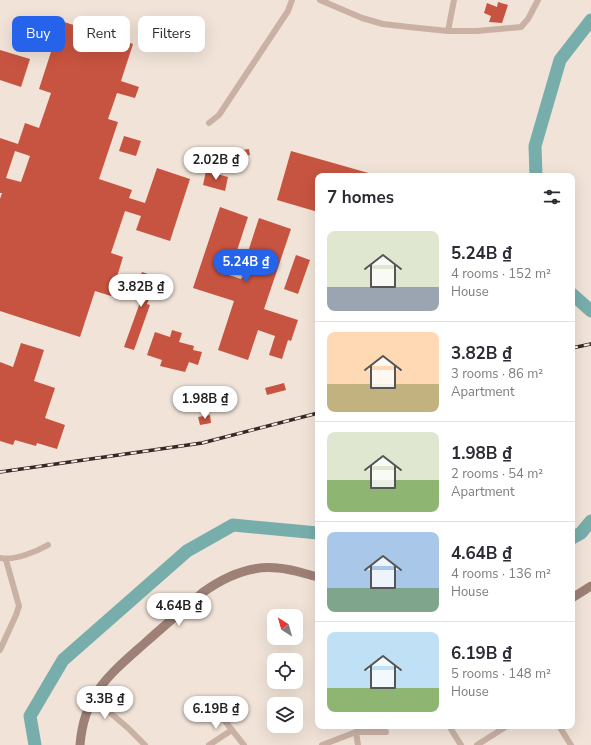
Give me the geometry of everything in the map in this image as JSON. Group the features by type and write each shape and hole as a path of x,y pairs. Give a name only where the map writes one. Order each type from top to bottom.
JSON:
{"street":[{"path":"209,123 218,115 288,11 292,0"},
{"path":"320,0 362,18 383,24 448,31 477,31 521,27 528,19 538,0"},
{"path":"448,31 454,0"},
{"path":"0,650 19,606 3,559 38,551 48,545"},
{"path":"80,745 81,730 86,711 99,688 115,670 202,593 216,583 234,574 249,570 277,568 315,576"},
{"path":"575,596 591,586"},
{"path":"93,698 128,728 145,745"},
{"path":"224,720 244,745"},
{"path":"452,729 461,745"},
{"path":"477,745 502,729"},
{"path":"562,729 571,745"},
{"path":"210,745 232,730"},
{"path":"356,732 358,745"},
{"path":"322,745 356,732 386,732"}],"building":[{"path":"498,2 508,5 502,23 489,22 491,16 484,13 487,3 497,7"},
{"path":"65,22 73,25 73,52 130,52 130,43 133,44 121,81 139,87 135,98 117,93 108,119 118,122 99,179 132,190 129,198 145,203 157,168 190,179 170,241 136,230 141,216 125,211 111,253 123,257 111,296 95,291 80,337 0,311 0,199 2,193 0,193 0,138 18,144 25,123 39,128 51,93 39,89 51,52 65,52","holes":["15,151 30,156 21,182 6,178"]},
{"path":"0,50 30,59 21,87 0,80"},
{"path":"124,136 141,141 136,156 119,151"},
{"path":"249,149 250,155 236,157 235,151"},
{"path":"291,151 368,173 315,173 315,211 277,200"},
{"path":"206,171 228,177 225,191 203,185"},
{"path":"220,207 248,217 229,275 241,279 242,277 246,278 251,263 245,261 259,218 291,229 264,309 298,320 291,341 288,340 282,359 269,355 275,336 258,330 248,360 218,350 234,301 193,288"},
{"path":"296,255 310,260 298,294 284,289"},
{"path":"142,272 157,277 147,304 150,305 134,350 124,347 142,297 134,294"},
{"path":"172,330 182,333 179,342 194,346 193,350 202,352 198,365 189,362 185,372 160,366 162,360 147,355 155,332 170,337"},
{"path":"21,343 44,350 34,381 55,388 45,418 65,425 57,449 37,443 36,446 15,440 13,445 0,441 0,362 13,367"},
{"path":"284,383 286,390 267,395 265,388"},
{"path":"210,415 211,423 200,425 198,417"}],"waterway":[{"path":"536,173 535,146 560,60 591,20"},
{"path":"575,297 591,311"},
{"path":"575,536 581,533 591,521"},
{"path":"35,745 30,716 63,660 187,551 233,525 315,533"}],"railway":[{"path":"575,347 591,344"},
{"path":"0,472 202,443 315,414"}]}
